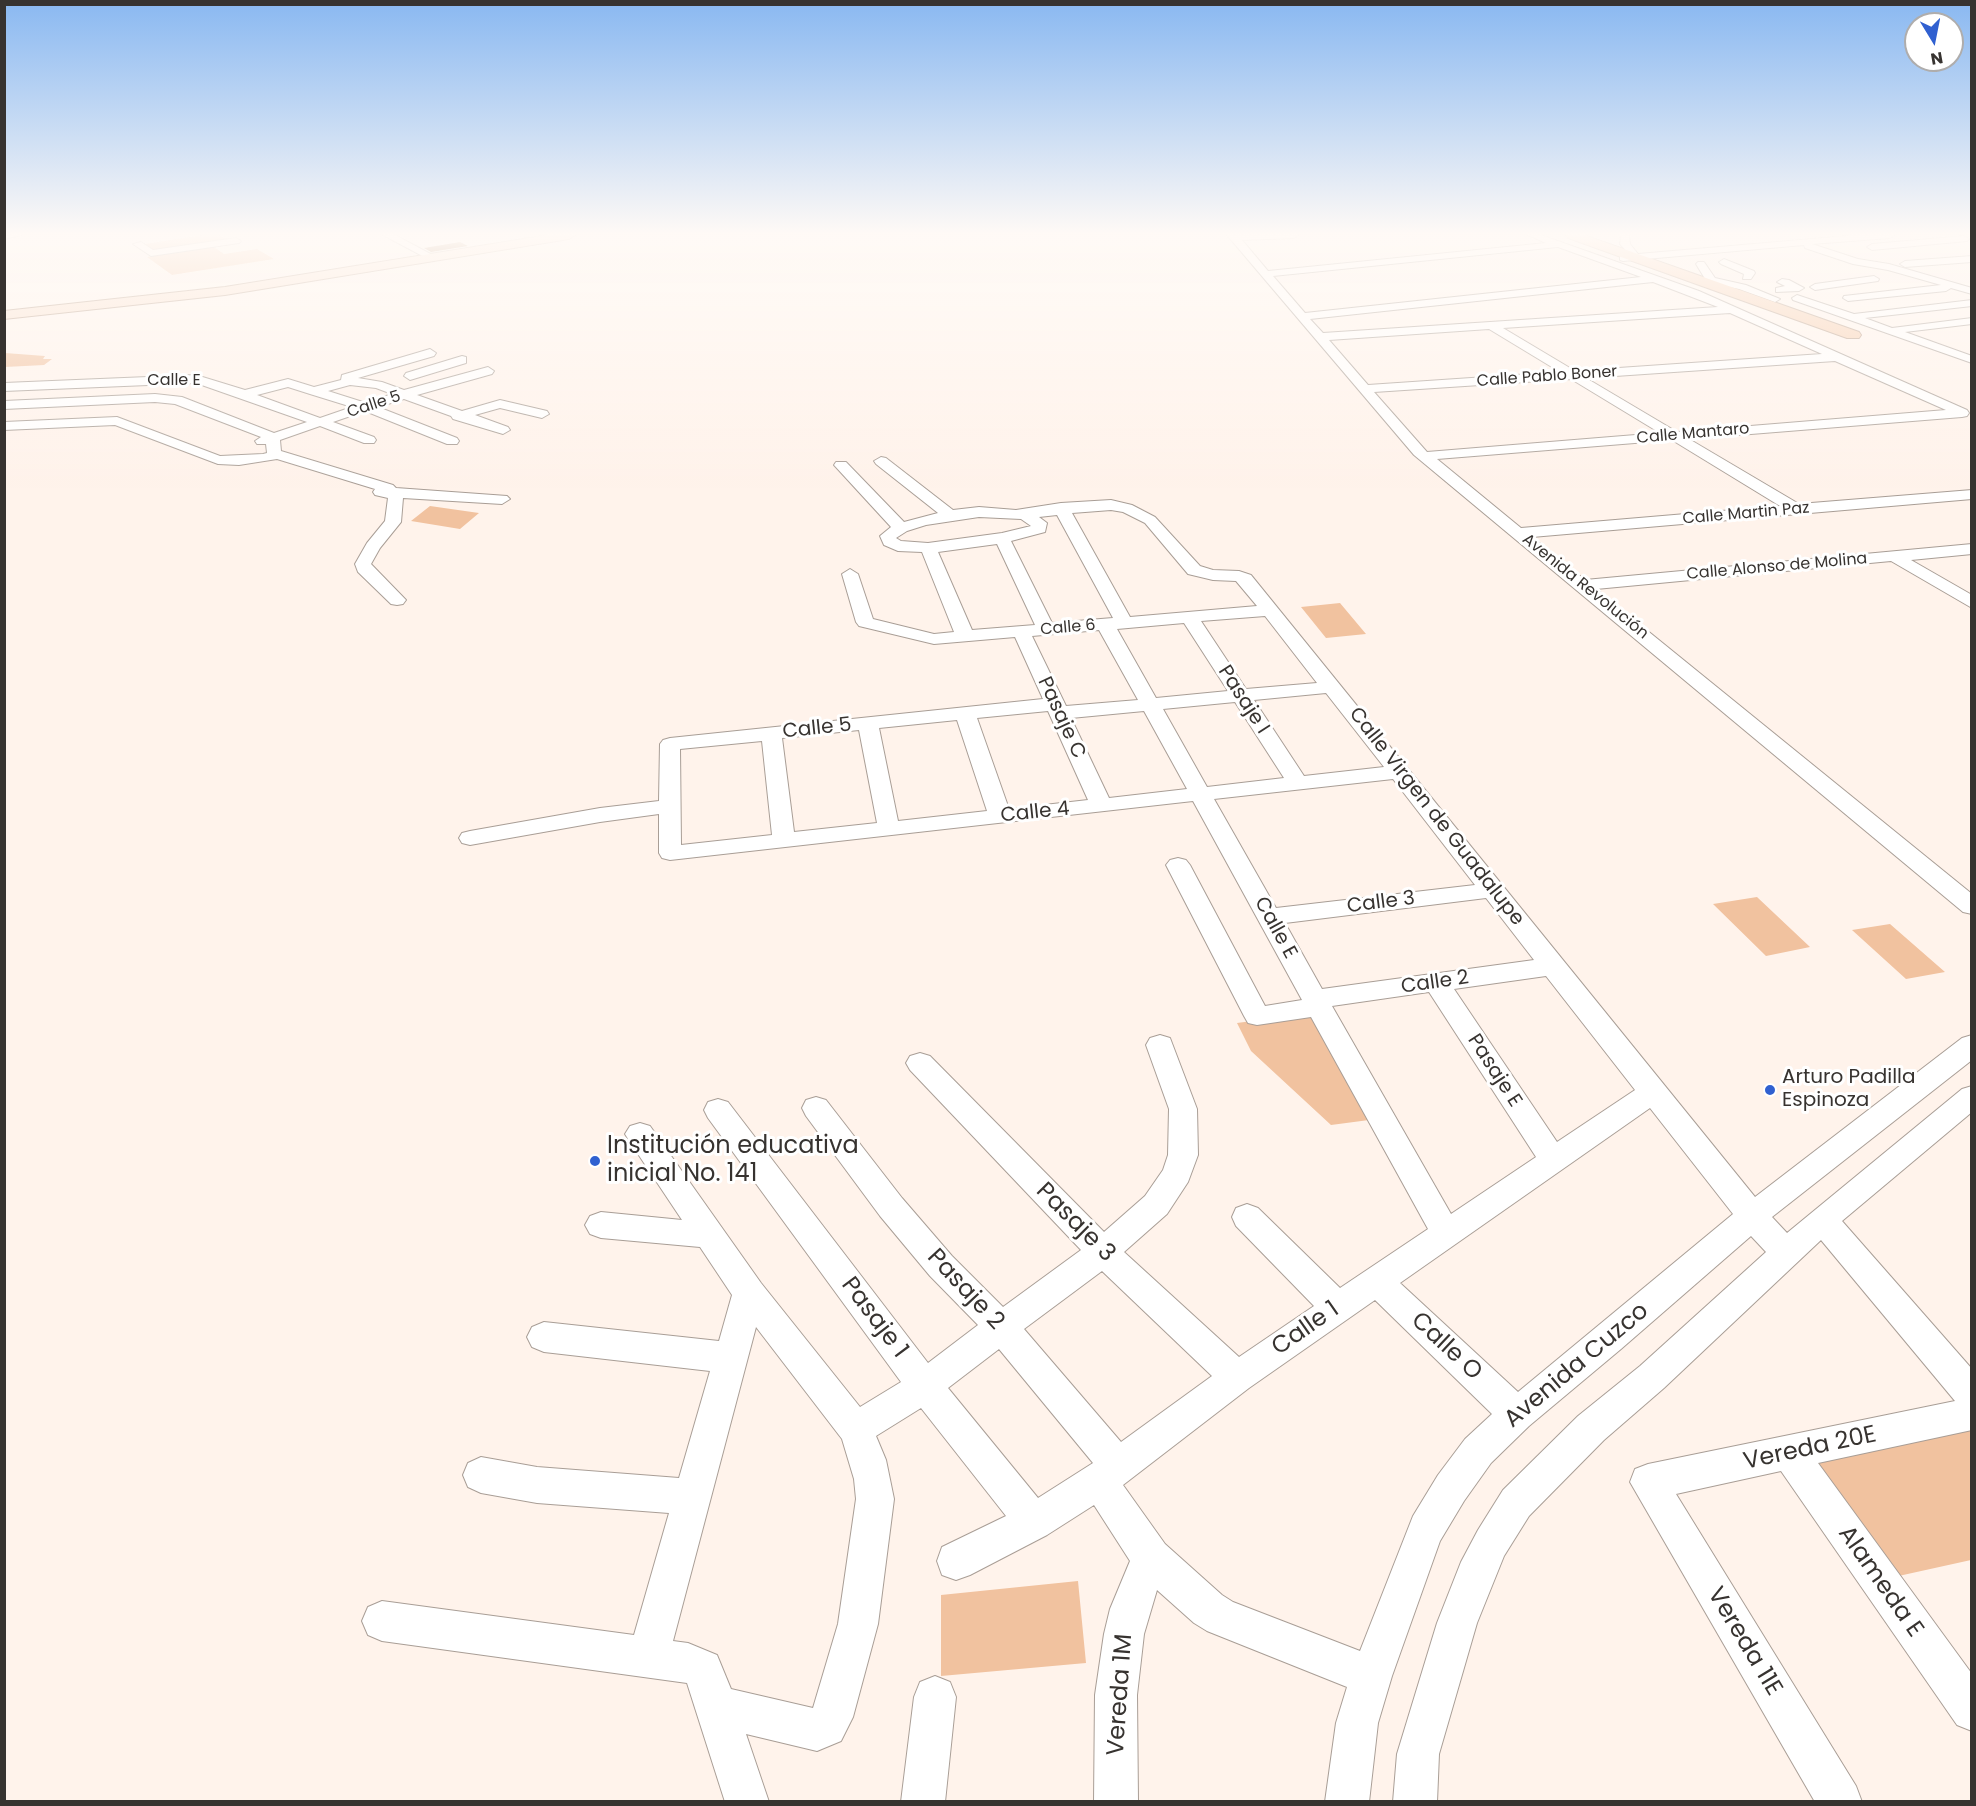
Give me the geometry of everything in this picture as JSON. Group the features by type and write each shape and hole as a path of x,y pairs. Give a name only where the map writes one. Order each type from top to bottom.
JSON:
{"highway":[{"path":"1808,319 1853,335"}],"street":[{"name":"Avenida Revolución","path":"1306,319 1424,456 1971,907"},
{"path":"1320,337 1592,319"},
{"path":"1755,319 1967,415"},
{"path":"1812,321 1829,319"},
{"path":"1857,319 1971,360"},
{"path":"1869,338 1971,320"},
{"path":"1490,326 1798,510"},
{"path":"1853,335 1971,326"},
{"path":"1910,353 1971,346"},
{"path":"350,381 346,377 430,353"},
{"name":"Calle Pablo Boner","path":"1365,389 1838,357"},
{"path":"378,385 462,360"},
{"name":"Calle 5","path":"270,447 322,422 405,394 488,371"},
{"path":"4,404 43,372"},
{"path":"117,421 154,398 171,379"},
{"name":"Calle E","path":"4,387 196,379 211,382 369,440"},
{"path":"314,392 350,381 378,385 503,430"},
{"path":"4,404 154,398 211,382"},
{"path":"244,394 282,384 292,384 366,407 452,441"},
{"path":"428,403 483,386"},
{"path":"154,398 379,492 502,499"},
{"path":"417,428 500,404 513,405 542,414"},
{"name":"Calle Mantaro","path":"1424,456 1967,415"},
{"path":"4,426 117,421 218,460 270,447"},
{"path":"881,461 950,515"},
{"path":"841,465 901,528 888,536 891,542 904,547 928,548 1002,538 1038,529 1039,523 1018,514"},
{"path":"391,491 396,503 393,522 373,546 363,564 364,568 397,600"},
{"name":"Calle Martin Paz","path":"1520,533 1971,494"},
{"name":"Calle Virgen de Guadalupe","path":"901,528 950,515 980,512 1018,514 1061,508 1111,505 1143,515 1192,569 1213,575 1239,576 1245,579 1272,610 1752,1216 1786,1253"},
{"name":"Calle E","path":"1061,508 1150,705 1446,1232"},
{"path":"1002,538 1047,629"},
{"path":"928,548 964,636"},
{"name":"Calle Alonso de Molina","path":"1583,585 1971,549"},
{"path":"1893,556 1971,603"},
{"name":"Calle 6","path":"850,574 865,622 934,639 1272,610"},
{"name":"Pasaje I","path":"1189,617 1298,783"},
{"name":"Pasaje C","path":"1021,632 1101,805"},
{"name":"Calle 5","path":"671,806 670,744 965,713 1150,705 1333,687"},
{"path":"965,713 1000,816"},
{"path":"868,723 890,829"},
{"path":"771,734 784,840"},
{"name":"Calle 4","path":"671,806 670,853 1400,772"},
{"path":"470,838 600,815 671,806"},
{"name":"Calle 2","path":"1178,865 1257,1016 1436,982 1554,966"},
{"name":"Calle 3","path":"1269,917 1494,890"},
{"name":"Pasaje E","path":"1436,982 1553,1159"},
{"path":"856,1429 925,1386 1103,1252 1156,1205 1177,1174 1183,1155 1183,1109 1160,1045"},
{"name":"Avenida Cuzco","path":"1347,1802 1357,1723 1371,1676 1426,1529 1451,1488 1478,1451 1517,1414 1609,1340 1752,1216 1971,1045"},
{"name":"Pasaje 3","path":"920,1063 1103,1252 1237,1377"},
{"name":"Calle 1","path":"956,1562 1034,1522 1109,1474 1237,1377 1654,1091"},
{"path":"1415,1802 1418,1754 1457,1623 1475,1576 1491,1543 1516,1503 1584,1435 1652,1377 1822,1220 1971,1096"},
{"name":"Pasaje 2","path":"816,1108 891,1207 941,1266 1001,1327 1109,1474 1151,1557 1208,1609 1221,1617 1371,1676"},
{"name":"Pasaje 1","path":"718,1110 925,1386 1034,1522"},
{"path":"640,1134 749,1293 856,1429 868,1460 875,1499 858,1624 832,1717 826,1726 817,1730 716,1706"},
{"path":"1247,1217 1337,1307"},
{"path":"1822,1220 1971,1395"},
{"path":"601,1225 708,1235"},
{"name":"Calle O","path":"1376,1281 1517,1414"},
{"path":"648,1657 749,1293"},
{"path":"544,1338 731,1358"},
{"name":"Vereda 20E","path":"1648,1482 1971,1414"},
{"name":"Alameda E","path":"1789,1453 1971,1710"},
{"path":"481,1475 537,1485 693,1497"},
{"name":"Vereda 11E","path":"1648,1482 1840,1802"},
{"name":"Vereda 1M","path":"1116,1802 1116,1695 1124,1634 1130,1609 1151,1557"},
{"path":"382,1622 648,1657 688,1663 703,1669 747,1802"},
{"path":"923,1802 935,1697"}],"shaded area":[{"path":"5,353 45,356 43,359 52,359 44,365 5,367"},
{"path":"430,506 479,513 460,529 411,521"},
{"path":"1340,603 1366,634 1326,638 1301,607"},
{"path":"1757,897 1810,947 1766,956 1713,904"},
{"path":"1890,924 1945,972 1906,979 1852,930"},
{"path":"1312,1013 1369,1120 1331,1125 1251,1051 1237,1023"},
{"path":"1971,1424 1971,1560 1885,1579 1800,1458"},
{"path":"1078,1581 1086,1663 941,1676 941,1595"}],"place":[{"name":"Arturo Padilla Espinoza","path":"1770,1090"},
{"name":"Institución educativa inicial No. 141","path":"595,1161"}]}
